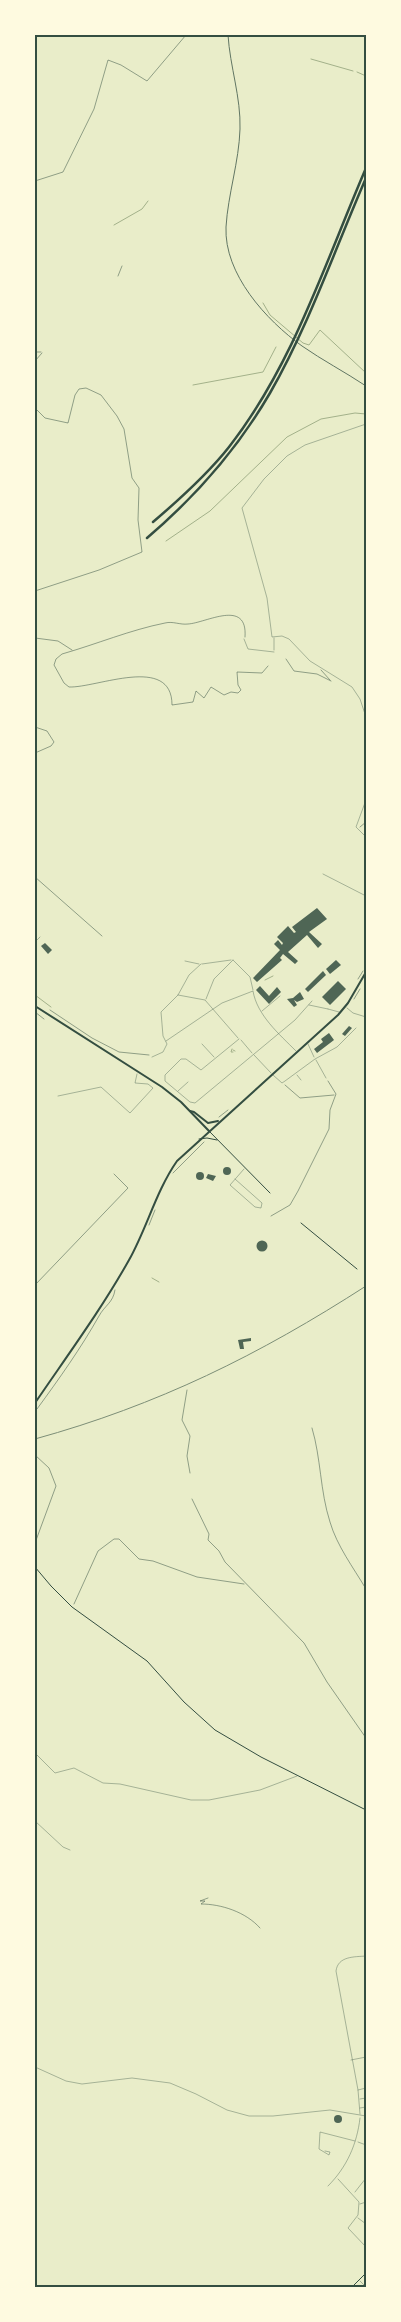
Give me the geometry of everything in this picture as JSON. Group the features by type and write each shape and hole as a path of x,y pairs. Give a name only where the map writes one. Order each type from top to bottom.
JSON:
{"highway":[{"path":"300,329 366,168"},
{"path":"147,538 194,494 227,456 265,402 300,329 366,178"},
{"path":"153,522 195,484 229,447 262,400 289,352"}],"main road":[{"path":"35,1403 124,1269 169,1173 182,1155 340,1012 366,972"},
{"path":"35,1006 172,1094 244,1169 270,1193"},
{"path":"190,1111 208,1123 220,1121"},
{"path":"199,1140 208,1138 217,1140"},
{"path":"301,1223 357,1269"},
{"path":"35,1567 72,1607 132,1649 215,1730 297,1776 366,1810"},
{"path":"352,2287 366,2273"}],"street":[{"path":"228,35 240,115 239,145 226,228 233,263 246,288 279,326 300,344 366,386"},
{"path":"274,656 274,638 271,636 267,598 243,506 276,466 300,448 366,424"},
{"path":"274,638 282,636 289,639 310,661 352,687 357,693 365,714 366,745"},
{"path":"244,639 248,648 274,652"},
{"path":"366,800 356,827 366,837"},
{"path":"323,874 366,896"},
{"path":"35,942 40,937"},
{"path":"185,961 201,964 233,960"},
{"path":"233,960 250,977 261,1012 297,1052"},
{"path":"205,1000 214,979 233,960"},
{"path":"166,1041 163,1036 161,1012 178,995 189,975 201,964"},
{"path":"152,1057 156,1058 163,1052 166,1041 212,1009 234,997 253,991"},
{"path":"178,995 205,1000 239,1039 282,1083 315,1059 337,1047 356,1028"},
{"path":"261,1012 280,996"},
{"path":"239,1039 200,1070 186,1059 181,1059 165,1077 165,1081 190,1102 195,1103 279,1033 311,1001 316,1007"},
{"path":"308,1005 340,1012"},
{"path":"345,1007 352,1013 366,1017"},
{"path":"307,1043 326,1078"},
{"path":"202,1044 216,1059"},
{"path":"58,1096 101,1087 130,1113 153,1088 148,1084 135,1083 134,1078 138,1071"},
{"path":"296,1073 301,1080"},
{"path":"178,1092 188,1082"},
{"path":"235,1179 262,1203 261,1208 254,1206 230,1184 244,1169"},
{"path":"35,1754 55,1773 74,1768 95,1781 120,1784 191,1800 260,1790 297,1776"},
{"path":"35,1821 59,1844 70,1850"},
{"path":"328,2186 337,2177 356,2141 360,2116 358,2090 336,1974 338,1963 344,1958 366,1956"},
{"path":"352,2060 366,2058"},
{"path":"35,2067 66,2081 86,2085 132,2078 170,2084 243,2115 273,2116 324,2111 366,2116"},
{"path":"358,2090 366,2088"},
{"path":"359,2099 366,2098"},
{"path":"360,2108 366,2107"},
{"path":"325,2151 319,2149 320,2132 366,2145"},
{"path":"337,2177 354,2193 359,2204 357,2216 349,2226 348,2231 366,2247"},
{"path":"354,2193 366,2178"},
{"path":"359,2204 366,2202"},
{"path":"357,2216 366,2224"},
{"path":"363,2243 366,2239"},
{"path":"359,2281 366,2287"}],"path":[{"path":"35,181 63,172 94,109 108,60 148,80 174,46 186,35"},
{"path":"118,276 122,266"},
{"path":"35,352 42,353 35,361"},
{"path":"35,408 45,418 68,424 75,395 79,389 91,389 107,402 126,436 132,478 139,488 138,518 142,552 98,570 35,591"},
{"path":"244,639 245,630 239,619 231,616 220,616 189,624 173,622 144,628 60,656 54,663 66,686 74,687 140,676 154,677 162,683 170,694 172,705 194,701 196,691 203,697 207,696 211,687 224,695 240,692 237,672 262,673 268,666"},
{"path":"35,638 58,641 73,651"},
{"path":"286,659 294,671 317,674 331,682 321,669"},
{"path":"35,727 47,731 54,742 51,746 35,753"},
{"path":"358,828 366,822"},
{"path":"35,877 102,936"},
{"path":"50,1010 92,1038 119,1052 146,1054 152,1057"},
{"path":"35,1012 44,1019"},
{"path":"326,1078 336,1094"},
{"path":"282,1083 300,1098 325,1097 336,1094"},
{"path":"270,1216 290,1205 298,1191 329,1129 330,1110 336,1094"},
{"path":"172,1175 193,1151 208,1141"},
{"path":"35,1285 128,1188 114,1174"},
{"path":"148,1228 156,1208"},
{"path":"35,1409 37,1409 72,1360 101,1313 111,1304 114,1296"},
{"path":"188,1390 182,1420 190,1436 187,1456 190,1473"},
{"path":"312,1428 319,1452 327,1510 337,1542 366,1589"},
{"path":"35,1455 46,1462 56,1486 35,1543"},
{"path":"192,1498 208,1534 208,1540 219,1551 225,1562 304,1643 327,1682 366,1738"},
{"path":"72,1607 98,1551 114,1539 119,1539 139,1559 153,1561 197,1577 246,1584"},
{"path":"208,1898 200,1901 205,1901 201,1904 233,1910 251,1918 260,1928"}],"building":[{"path":"317,908 327,919 309,932 322,944 318,948 307,935 288,952 298,961 295,964 283,954 280,958 282,960 257,982 253,978 280,950 274,944 278,940 282,945 283,943 277,937 288,926 294,933 296,932 292,927"},
{"path":"45,943 52,950 48,954 41,946"},
{"path":"336,960 341,965 330,974 326,969"},
{"path":"323,971 326,975 308,992 305,989"},
{"path":"338,981 346,989 330,1005 322,997"},
{"path":"260,986 269,996 277,987 281,992 269,1004 256,990"},
{"path":"300,992 304,999 297,1002 294,1000 297,1005 294,1007 287,999 293,998"},
{"path":"349,1026 352,1028 345,1036 342,1034"},
{"path":"329,1033 334,1040 317,1053 314,1049 323,1042 321,1039"},
{"path":"227,1167 231,1171 227,1175 223,1171"},
{"path":"200,1172 204,1176 200,1180 196,1176"},
{"path":"208,1174 216,1176 213,1181 206,1178"},
{"path":"260,1241 264,1241 267,1246 266,1250 260,1251 257,1248 257,1244"},
{"path":"251,1338 251,1341 243,1342 244,1349 240,1349 238,1340"},
{"path":"338,2115 342,2119 338,2123 334,2119"}],"waterway":[{"path":"311,59 353,71"},
{"path":"357,72 366,76"},
{"path":"114,225 142,209 148,201"},
{"path":"263,303 270,315 303,343 309,345 320,330 366,373"},
{"path":"193,385 263,372 276,347"},
{"path":"166,541 210,511 287,437 321,419 355,413 366,414"},
{"path":"265,980 273,976"},
{"path":"35,995 51,1007"},
{"path":"232,1049 231,1052 233,1052"},
{"path":"152,1278 159,1282"}],"railway":[{"path":"35,1439 124,1410 206,1376 247,1356 366,1286"}]}
